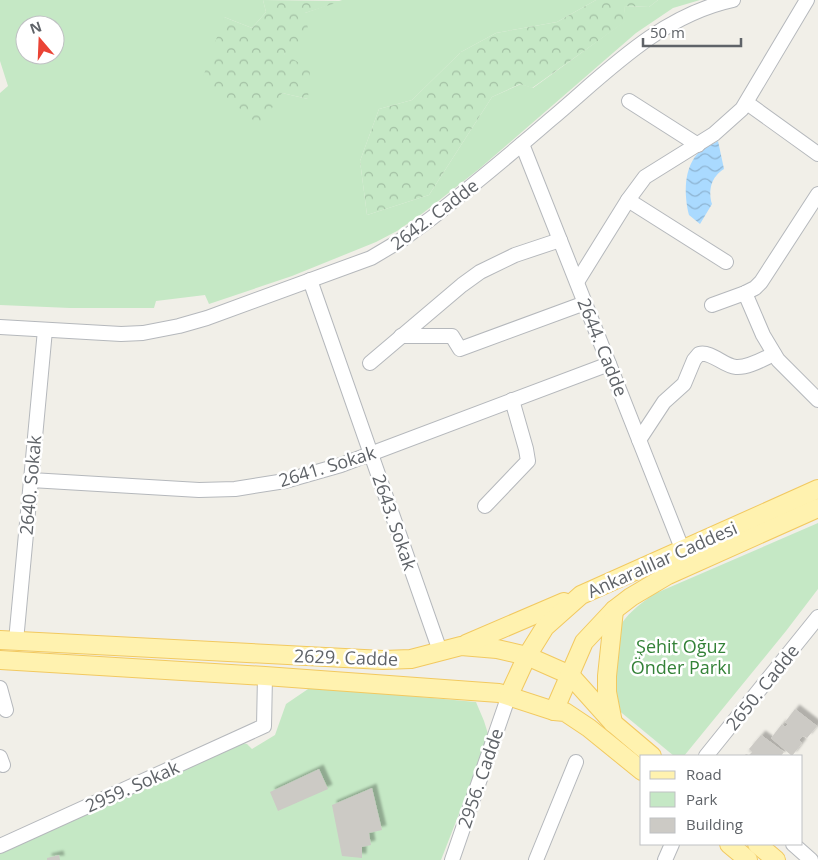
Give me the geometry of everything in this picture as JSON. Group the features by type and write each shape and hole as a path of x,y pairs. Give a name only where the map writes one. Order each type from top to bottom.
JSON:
{"main road":[{"name":"Ankaralılar Caddesi","path":"509,696 527,656 545,627 581,595 818,489"},
{"name":"Ankaralılar Caddesi","path":"554,711 584,642 614,610 648,586 818,508"},
{"path":"461,646 581,595"},
{"path":"613,723 607,676 614,610"},
{"name":"2629. Cadde","path":"8,640 383,660 411,659 461,646 497,649 527,656 570,675 613,723 651,755"},
{"name":"2629. Cadde","path":"0,660 265,676 509,696 554,711 565,712 640,769"},
{"path":"730,845 748,860"},
{"path":"758,845 776,860"}],"street":[{"name":"2642. Cadde","path":"0,327 121,334 166,329 207,318 371,258 403,239 433,217 647,39 687,15 733,0"},
{"path":"577,282 628,200 649,174 698,145 722,128 747,103 807,0"},
{"path":"629,101 698,145"},
{"path":"747,103 818,154"},
{"name":"2644. Cadde","path":"522,144 683,551"},
{"path":"712,305 745,294 761,282 818,194"},
{"path":"628,200 726,262"},
{"path":"370,363 480,272 515,255 560,240"},
{"name":"2643. Sokak","path":"310,280 440,651"},
{"path":"745,294 774,354 782,365 818,400"},
{"path":"402,336 452,336 460,348 585,303"},
{"name":"2640. Sokak","path":"8,640 31,480 45,330"},
{"path":"639,440 664,402 684,384 694,360 699,354 706,354 731,366 740,367 774,354"},
{"name":"2641. Sokak","path":"31,480 199,490 234,489 266,485 304,476 371,454 609,364"},
{"path":"485,506 528,461 512,400"},
{"name":"2650. Cadde","path":"707,755 818,617"},
{"name":"2959. Sokak","path":"0,846 264,726 265,676"},
{"path":"0,688 6,710"},
{"name":"2956. Cadde","path":"452,860 509,696"},
{"path":"536,860 576,762"},
{"path":"665,860 672,845"},
{"path":"794,845 808,859"}],"green space":[{"path":"0,0 263,0 266,12 252,28 224,17 282,93 308,99 284,54 305,13 342,0 596,0 557,22 496,33 461,52 412,100 379,109 360,161 367,215 429,195 492,97 521,84 533,88 625,21 624,6 649,7 658,0 700,0 673,8 636,33 479,169 397,231 376,242 292,276 209,304 205,295 156,301 154,308 70,308 0,305 0,93 8,86 0,61"},
{"path":"263,0 342,1 305,13 309,34 284,54 310,69 308,99 282,93 260,126 203,77 224,17 252,28 266,12"},
{"path":"596,0 658,0 649,7 624,6 626,21 532,88 520,84 492,97 429,195 367,215 360,161 379,109 412,100 461,52 496,33 557,22"},
{"name":"Şehit Oğuz Önder Parkı","path":"818,523 818,589 685,755 673,755 617,709 615,653 619,632 625,619 654,594"},
{"path":"311,687 476,702 489,737 441,860 0,860 0,853 238,742 247,744 252,749 275,735 286,704"}],"water":[{"path":"718,141 724,169 713,180 710,194 712,204 700,224 689,215 686,199 686,182 690,165 694,158 700,151"}],"building":[{"path":"795,709 817,726 807,738 803,736 799,740 802,743 793,755 771,738 782,724 785,727 788,724 785,722"},
{"path":"761,735 784,752 782,755 749,755 752,752 749,749"},
{"path":"319,769 328,789 278,811 270,792"},
{"path":"372,788 382,830 369,833 371,845 362,847 362,858 342,856 332,805"},
{"path":"59,855 60,860 47,860 47,858"}]}
